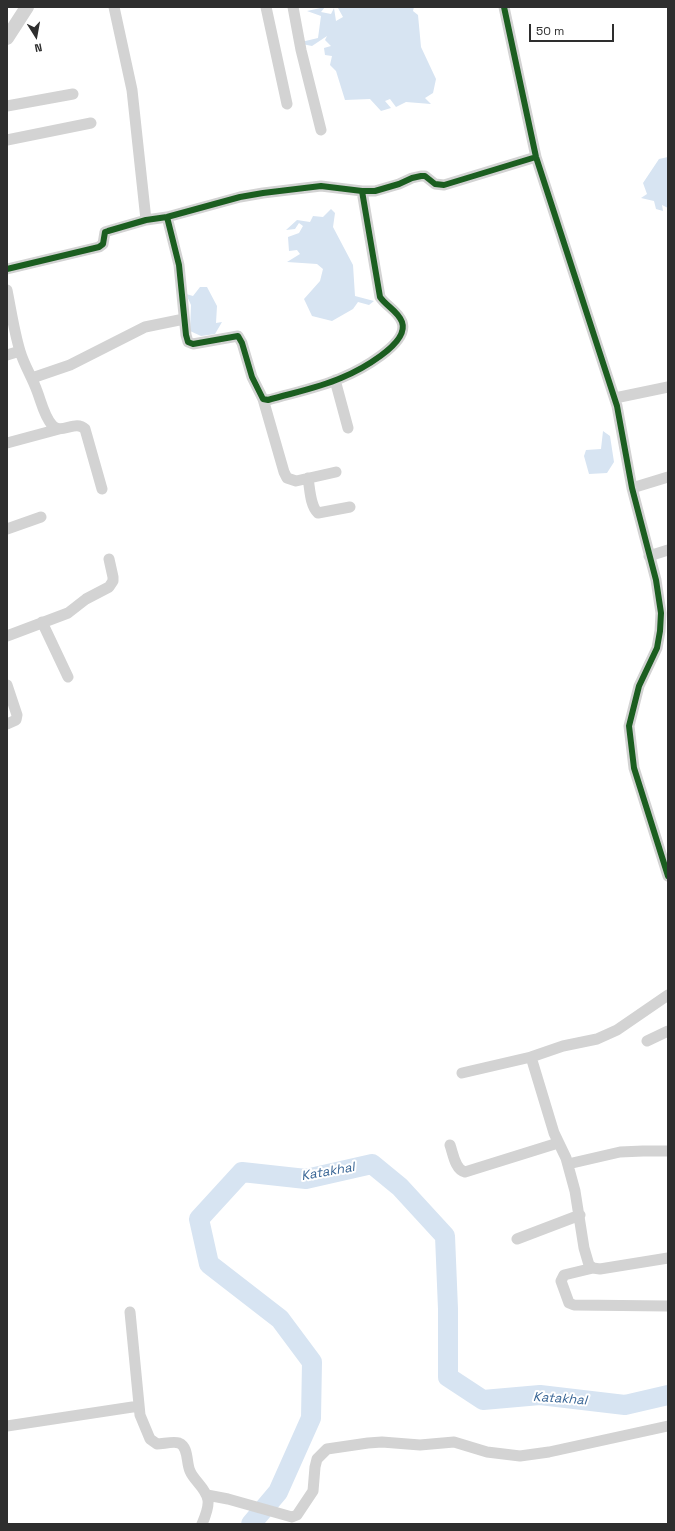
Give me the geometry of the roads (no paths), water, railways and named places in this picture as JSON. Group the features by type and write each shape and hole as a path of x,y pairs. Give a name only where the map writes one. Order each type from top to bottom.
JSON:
{"street":[{"path":"7,38 27,7"},
{"path":"114,7 132,90 146,220"},
{"path":"266,7 287,104"},
{"path":"293,7 300,45 321,130"},
{"path":"504,7 536,157 615,398 632,488 656,580 661,613 657,648 639,686 629,726 634,768 668,876"},
{"path":"7,106 73,94"},
{"path":"7,140 91,123"},
{"path":"7,269 99,247 103,244 105,232 146,220 167,217 240,197 321,186 375,191 421,176 425,176 435,184 444,185 536,157"},
{"path":"263,399 268,400 335,380 361,368 395,344 402,332 402,321 380,297 362,191"},
{"path":"167,217 180,265 184,319 188,342 193,344 238,336 252,378 263,399 287,478 296,481 336,472"},
{"path":"7,290 20,351 48,419 52,426 58,429"},
{"path":"32,378 70,365 145,327 184,319"},
{"path":"7,355 20,351"},
{"path":"335,380 348,428"},
{"path":"615,398 668,387"},
{"path":"7,443 58,429 82,425 85,429 102,489"},
{"path":"632,488 668,477"},
{"path":"308,478 312,502 318,513 350,507"},
{"path":"7,529 41,517"},
{"path":"650,556 668,550"},
{"path":"7,636 68,613 86,599 109,587 113,582 110,559"},
{"path":"42,622 68,677"},
{"path":"7,686 17,715 16,720 7,724"},
{"path":"462,1073 531,1057 563,1046 597,1039 617,1030 668,995"},
{"path":"647,1040 668,1031"},
{"path":"531,1057 558,1143 568,1164 580,1215 586,1260 593,1268"},
{"path":"450,1145 457,1167 464,1172 558,1143"},
{"path":"568,1164 620,1152 668,1151"},
{"path":"516,1239 580,1215"},
{"path":"668,1258 600,1269 593,1268 564,1275 561,1278 569,1303 574,1305 668,1306"},
{"path":"130,1312 139,1406 145,1430 150,1439 157,1444 177,1442 183,1446 186,1452 188,1469 207,1496 208,1502 202,1524"},
{"path":"7,1426 139,1406"},
{"path":"207,1496 228,1500 289,1517 295,1517 313,1491 314,1467 317,1459 327,1449 382,1442 420,1445 454,1442 487,1452 520,1456 549,1452 668,1426"}],"water":[{"path":"325,7 321,12 331,14 334,8 336,21 343,17 338,8 414,7 413,11 418,15 421,47 436,79 433,93 425,98 431,104 406,102 396,107 390,99 385,101 391,108 381,111 370,99 345,100 336,71 330,65 332,56 325,55 324,48 331,46 325,40 327,36 312,46 297,43 318,38 321,16 307,11"},
{"path":"668,157 668,208 662,205 663,211 656,209 654,201 641,198 647,194 643,183 659,159"},
{"path":"331,209 335,213 333,227 353,265 355,296 374,301 369,305 358,302 353,309 332,321 312,316 304,299 320,281 323,269 317,264 287,262 300,254 297,250 289,251 288,237 299,233 303,226 299,223 295,229 286,230 297,220 310,222 313,216 323,217"},
{"path":"200,287 207,287 217,306 216,323 222,322 215,334 201,336 190,331 191,305 186,294 193,296"},
{"path":"603,431 610,436 614,462 607,473 589,474 584,456 586,450 601,449"}],"waterway":[{"name":"Katakhal","path":"251,1524 278,1492 311,1418 312,1362 280,1319 209,1264 199,1219 242,1172 306,1179 372,1164 400,1187 445,1236 448,1309 448,1377 483,1400 540,1395 625,1405 668,1395"}]}
